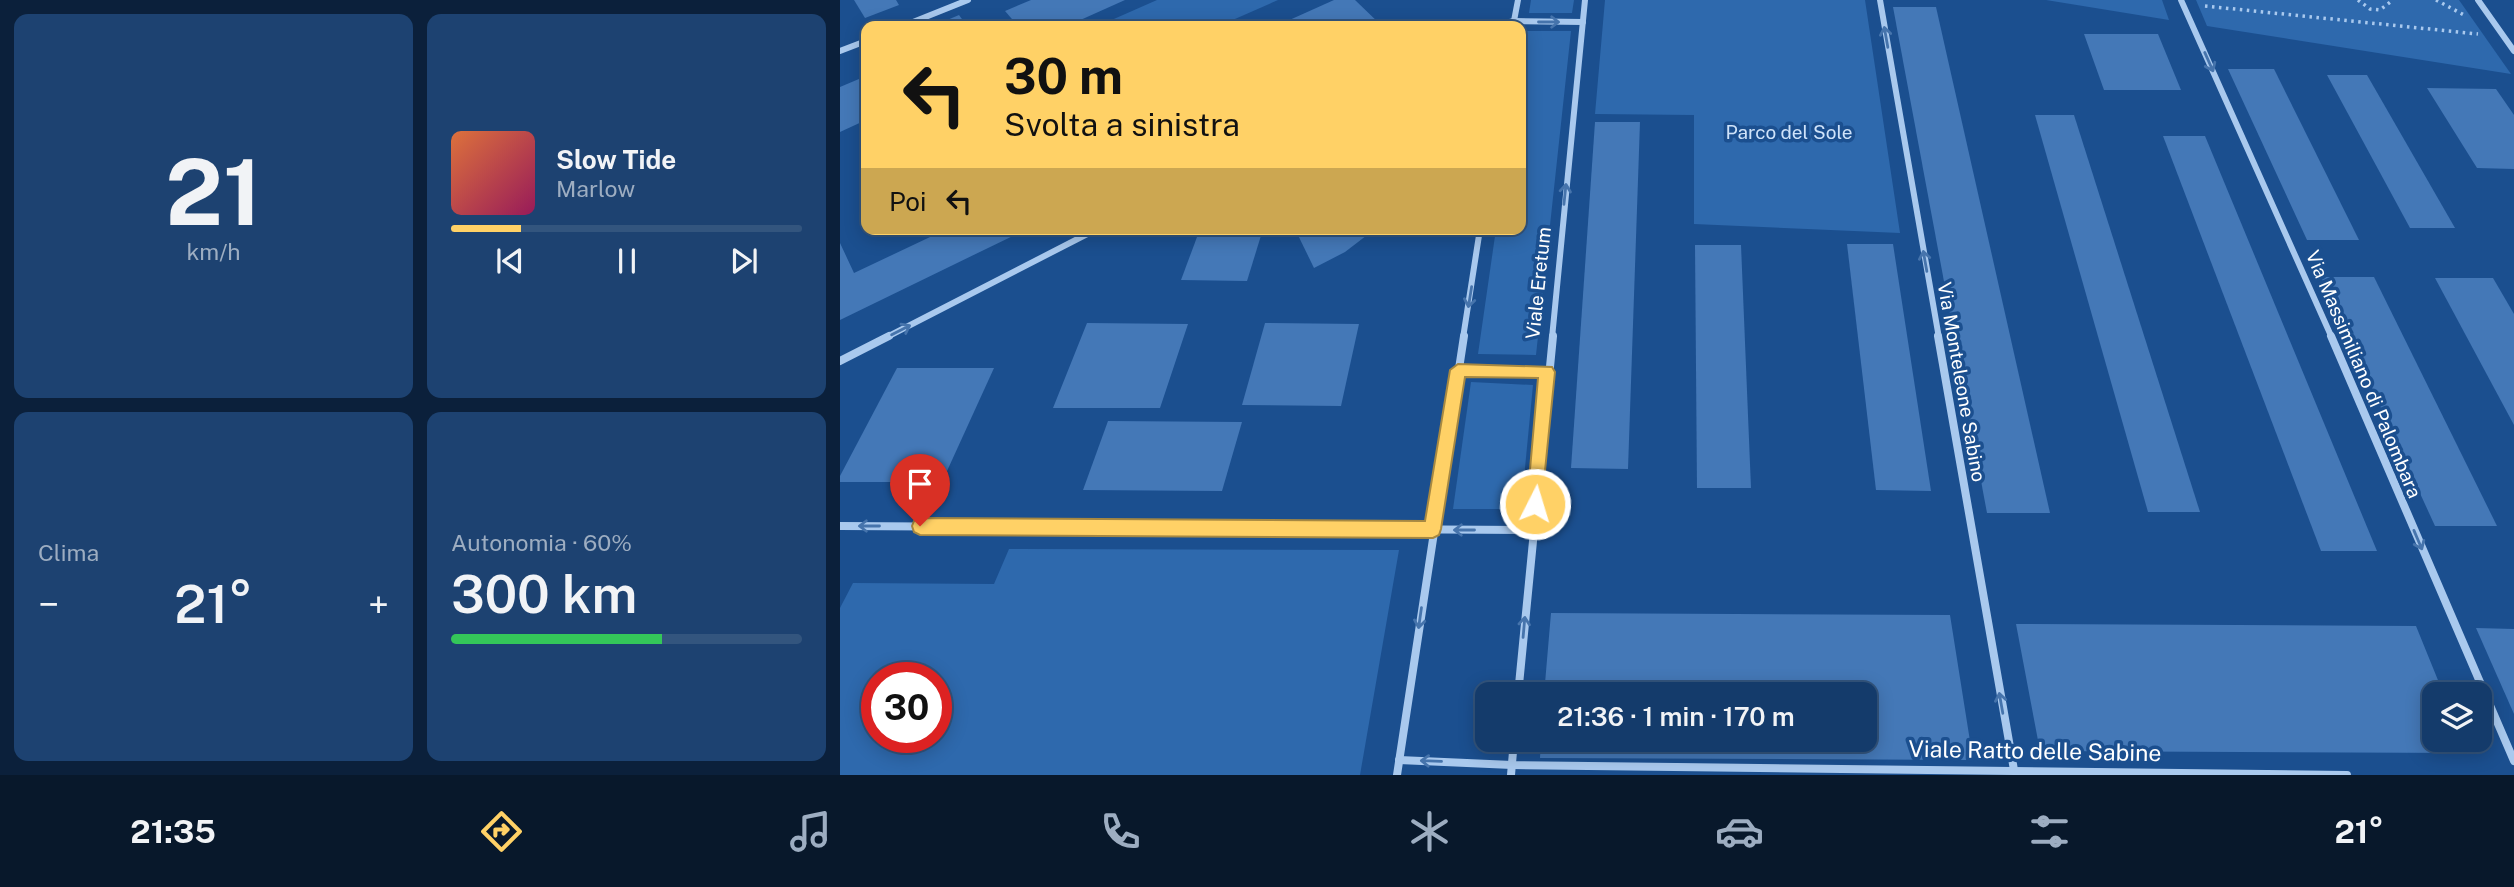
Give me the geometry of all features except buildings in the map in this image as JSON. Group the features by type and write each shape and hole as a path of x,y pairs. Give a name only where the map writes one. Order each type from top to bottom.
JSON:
{"street":[{"path":"916,21 968,0"},
{"path":"1514,21 1518,0"},
{"name":"Viale Eretum","path":"1519,682 1585,0"},
{"name":"Via Monteleone Sabino","path":"1880,0 2014,770"},
{"path":"2478,0 2514,51"},
{"name":"Via Massimiliano di Palombara","path":"2183,3 2514,761"},
{"path":"1526,24 1583,22"},
{"path":"840,51 861,43"},
{"path":"840,361 1085,235"},
{"path":"1397,775 1479,235"},
{"path":"1458,370 1547,372"},
{"path":"840,526 1533,530"},
{"path":"1511,775 1513,752"},
{"name":"Viale Ratto delle Sabine","path":"1399,760 1512,765 2347,775"}],"path":[{"path":"2358,0 2370,9 2380,10 2393,0"},
{"path":"2183,3 2503,35"}],"green space":[{"path":"1157,0 1278,0 1230,21 1109,21"},
{"path":"1531,0 1574,0 1572,13 1529,13"},
{"name":"Parco del Sole","path":"1605,0 1865,0 1900,233 1694,224 1694,115 1595,114"},
{"path":"2046,0 2162,0 2169,20"},
{"path":"2196,0 2459,0 2511,74 2207,26"},
{"path":"1526,31 1571,31 1536,355 1478,354 1495,235 1526,235"},
{"path":"1471,382 1533,385 1521,509 1453,509"},
{"path":"1009,549 1399,550 1360,775 840,775 840,608 853,583 994,584"}],"route":[{"path":"920,526 1433,529 1458,370 1547,372 1535,504"}]}
